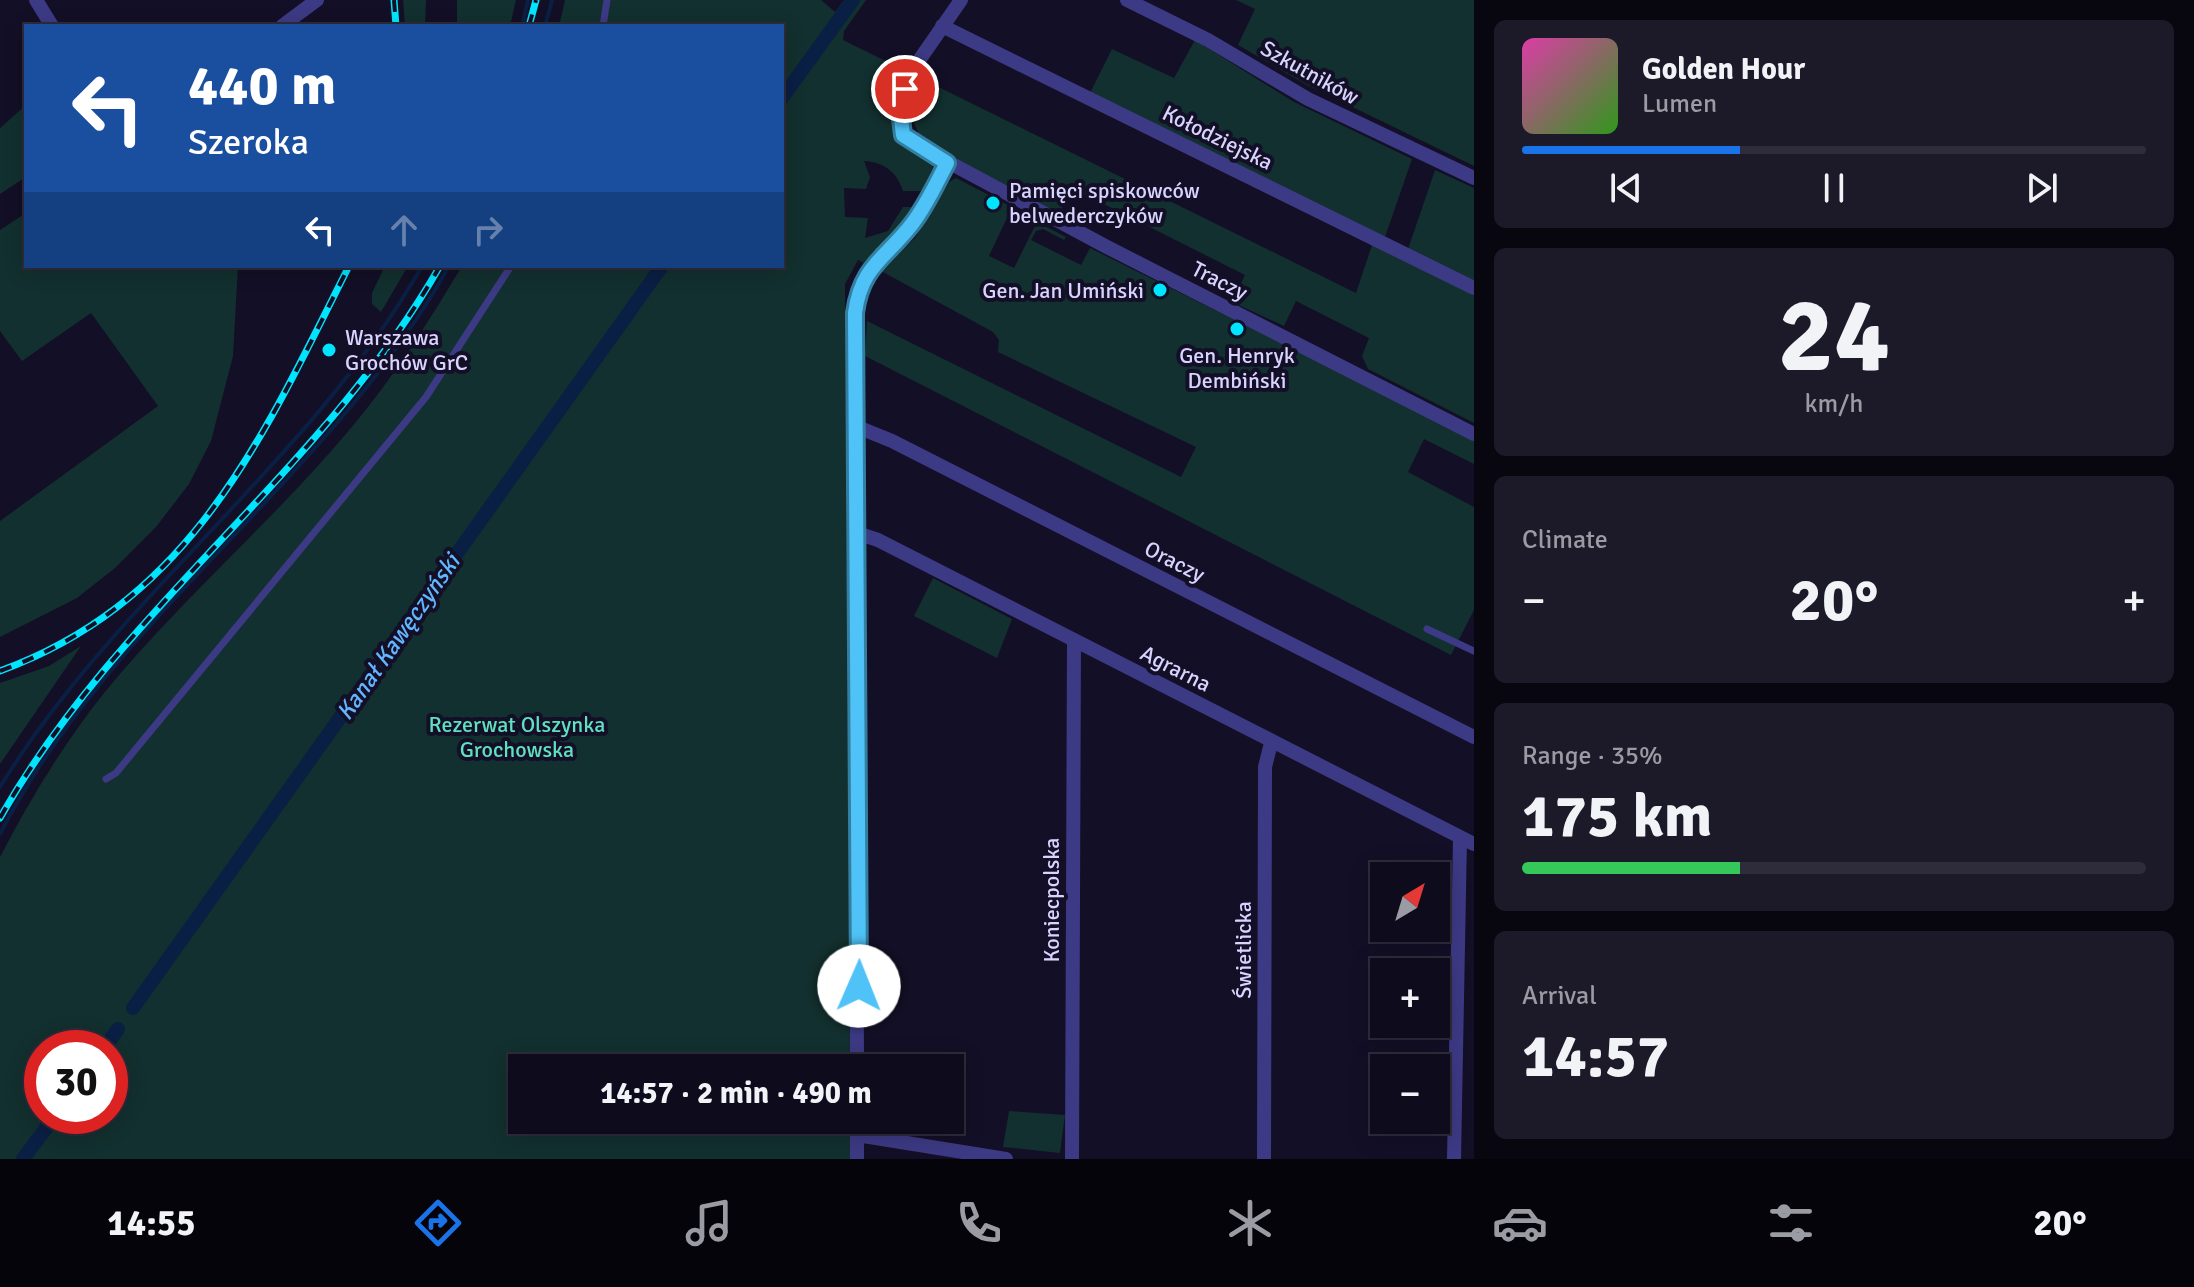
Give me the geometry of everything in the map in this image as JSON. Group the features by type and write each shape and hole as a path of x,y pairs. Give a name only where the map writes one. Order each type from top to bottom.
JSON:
{"street":[{"path":"36,0 51,24"},
{"path":"285,24 317,0"},
{"name":"Traczy","path":"961,0 911,72 899,123 909,141 1474,434"},
{"name":"Szkutników","path":"1127,0 1208,40 1308,99 1474,178"},
{"name":"Kołodziejska","path":"942,26 1474,288"},
{"path":"857,1054 855,313 860,288 875,261 912,224 947,163"},
{"name":"Oraczy","path":"855,426 880,435 1474,737"},
{"name":"Agrarna","path":"857,533 878,540 1467,841"},
{"name":"Koniecpolska","path":"1072,1159 1074,640"},
{"name":"Świetlicka","path":"1264,1159 1265,767 1271,743"},
{"path":"1454,1159 1467,841"},
{"path":"857,1134 857,1159"},
{"path":"886,1134 1006,1159"}],"lane":[{"path":"603,24 607,0"},
{"path":"106,779 116,773 426,397 510,268"},
{"path":"1427,629 1474,651"}],"green space":[{"path":"403,0 426,0 425,24 405,24"},
{"path":"457,0 516,0 510,24 457,24"},
{"name":"Rezerwat Olszynka Grochowska","path":"565,0 821,0 835,12 844,0 866,0 844,31 843,40 906,71 898,113 898,134 908,149 925,158 933,167 923,191 903,191 889,169 864,161 870,177 866,189 844,188 845,217 868,218 865,238 888,231 903,207 915,207 900,227 863,263 858,260 845,284 850,1054 508,1054 508,1134 850,1134 850,1159 0,1159 0,857 48,773 104,693 168,621 333,449 391,377 461,268 784,268 784,24 559,24"},
{"path":"1236,0 1474,0 1474,166 1305,84 1238,45 1255,9"},
{"path":"1195,40 1294,102 1412,159 1384,240 1089,95 1112,49 1174,78"},
{"path":"916,76 1356,293 1373,242 1474,292 1474,423 1368,369 1362,356 1369,338 1296,301 1284,326 1232,302 1245,275 1072,188 1059,214 923,143 912,119"},
{"path":"24,107 24,178 0,194 0,128"},
{"path":"1435,170 1474,188 1474,285 1407,252"},
{"path":"956,178 1025,214 1023,223 1007,218 989,256 1014,268 1037,222 1066,237 1064,240 1043,229 1036,231 1031,240 1081,265 1090,248 1474,439 1474,464 1424,439 1408,472 1474,507 1474,610 1451,655 865,356 867,321 1181,477 1196,447 998,352 999,340 993,332 881,271 915,238 949,182"},
{"path":"24,214 24,268 238,268 233,356 211,441 189,484 156,527 115,568 77,598 0,637 0,521 158,406 91,313 22,361 0,331 0,230"},
{"path":"384,268 407,268 381,312 372,304 372,293"},
{"path":"933,578 1012,619 997,658 914,616"},
{"path":"81,646 0,764 0,683 49,666"},
{"path":"1009,1111 1065,1115 1060,1153 1003,1147"}],"waterway":[{"path":"522,24 528,0"},
{"path":"546,24 552,0"},
{"name":"Kanał Kawęczyński","path":"784,95 853,0"},
{"path":"0,787 47,718 100,652 325,404 377,337 421,268"},
{"path":"0,834 47,755 101,683 160,614 344,414 400,343 448,268"},
{"name":"Kanał Kawęczyński","path":"133,1008 661,268"},
{"name":"Kanał Kawęczyński","path":"23,1159 42,1134"}],"railway":[{"path":"394,0 396,24"},
{"path":"530,24 536,0"},
{"path":"0,671 67,641 123,602 172,557 214,506 251,451 285,392 348,268"},
{"path":"0,818 48,743 102,672 338,410 392,341 439,268"}],"place":[{"name":"Pamięci spiskowców belwederczyków","path":"993,203"},
{"name":"Gen. Jan Umiński","path":"1160,290"},
{"name":"Gen. Henryk Dembiński","path":"1237,329"},
{"name":"Warszawa Grochów GrC","path":"329,350"}],"route":[{"path":"859,986 855,313 860,288 871,267 912,224 947,163 918,148 903,135 899,123 905,89"}]}
